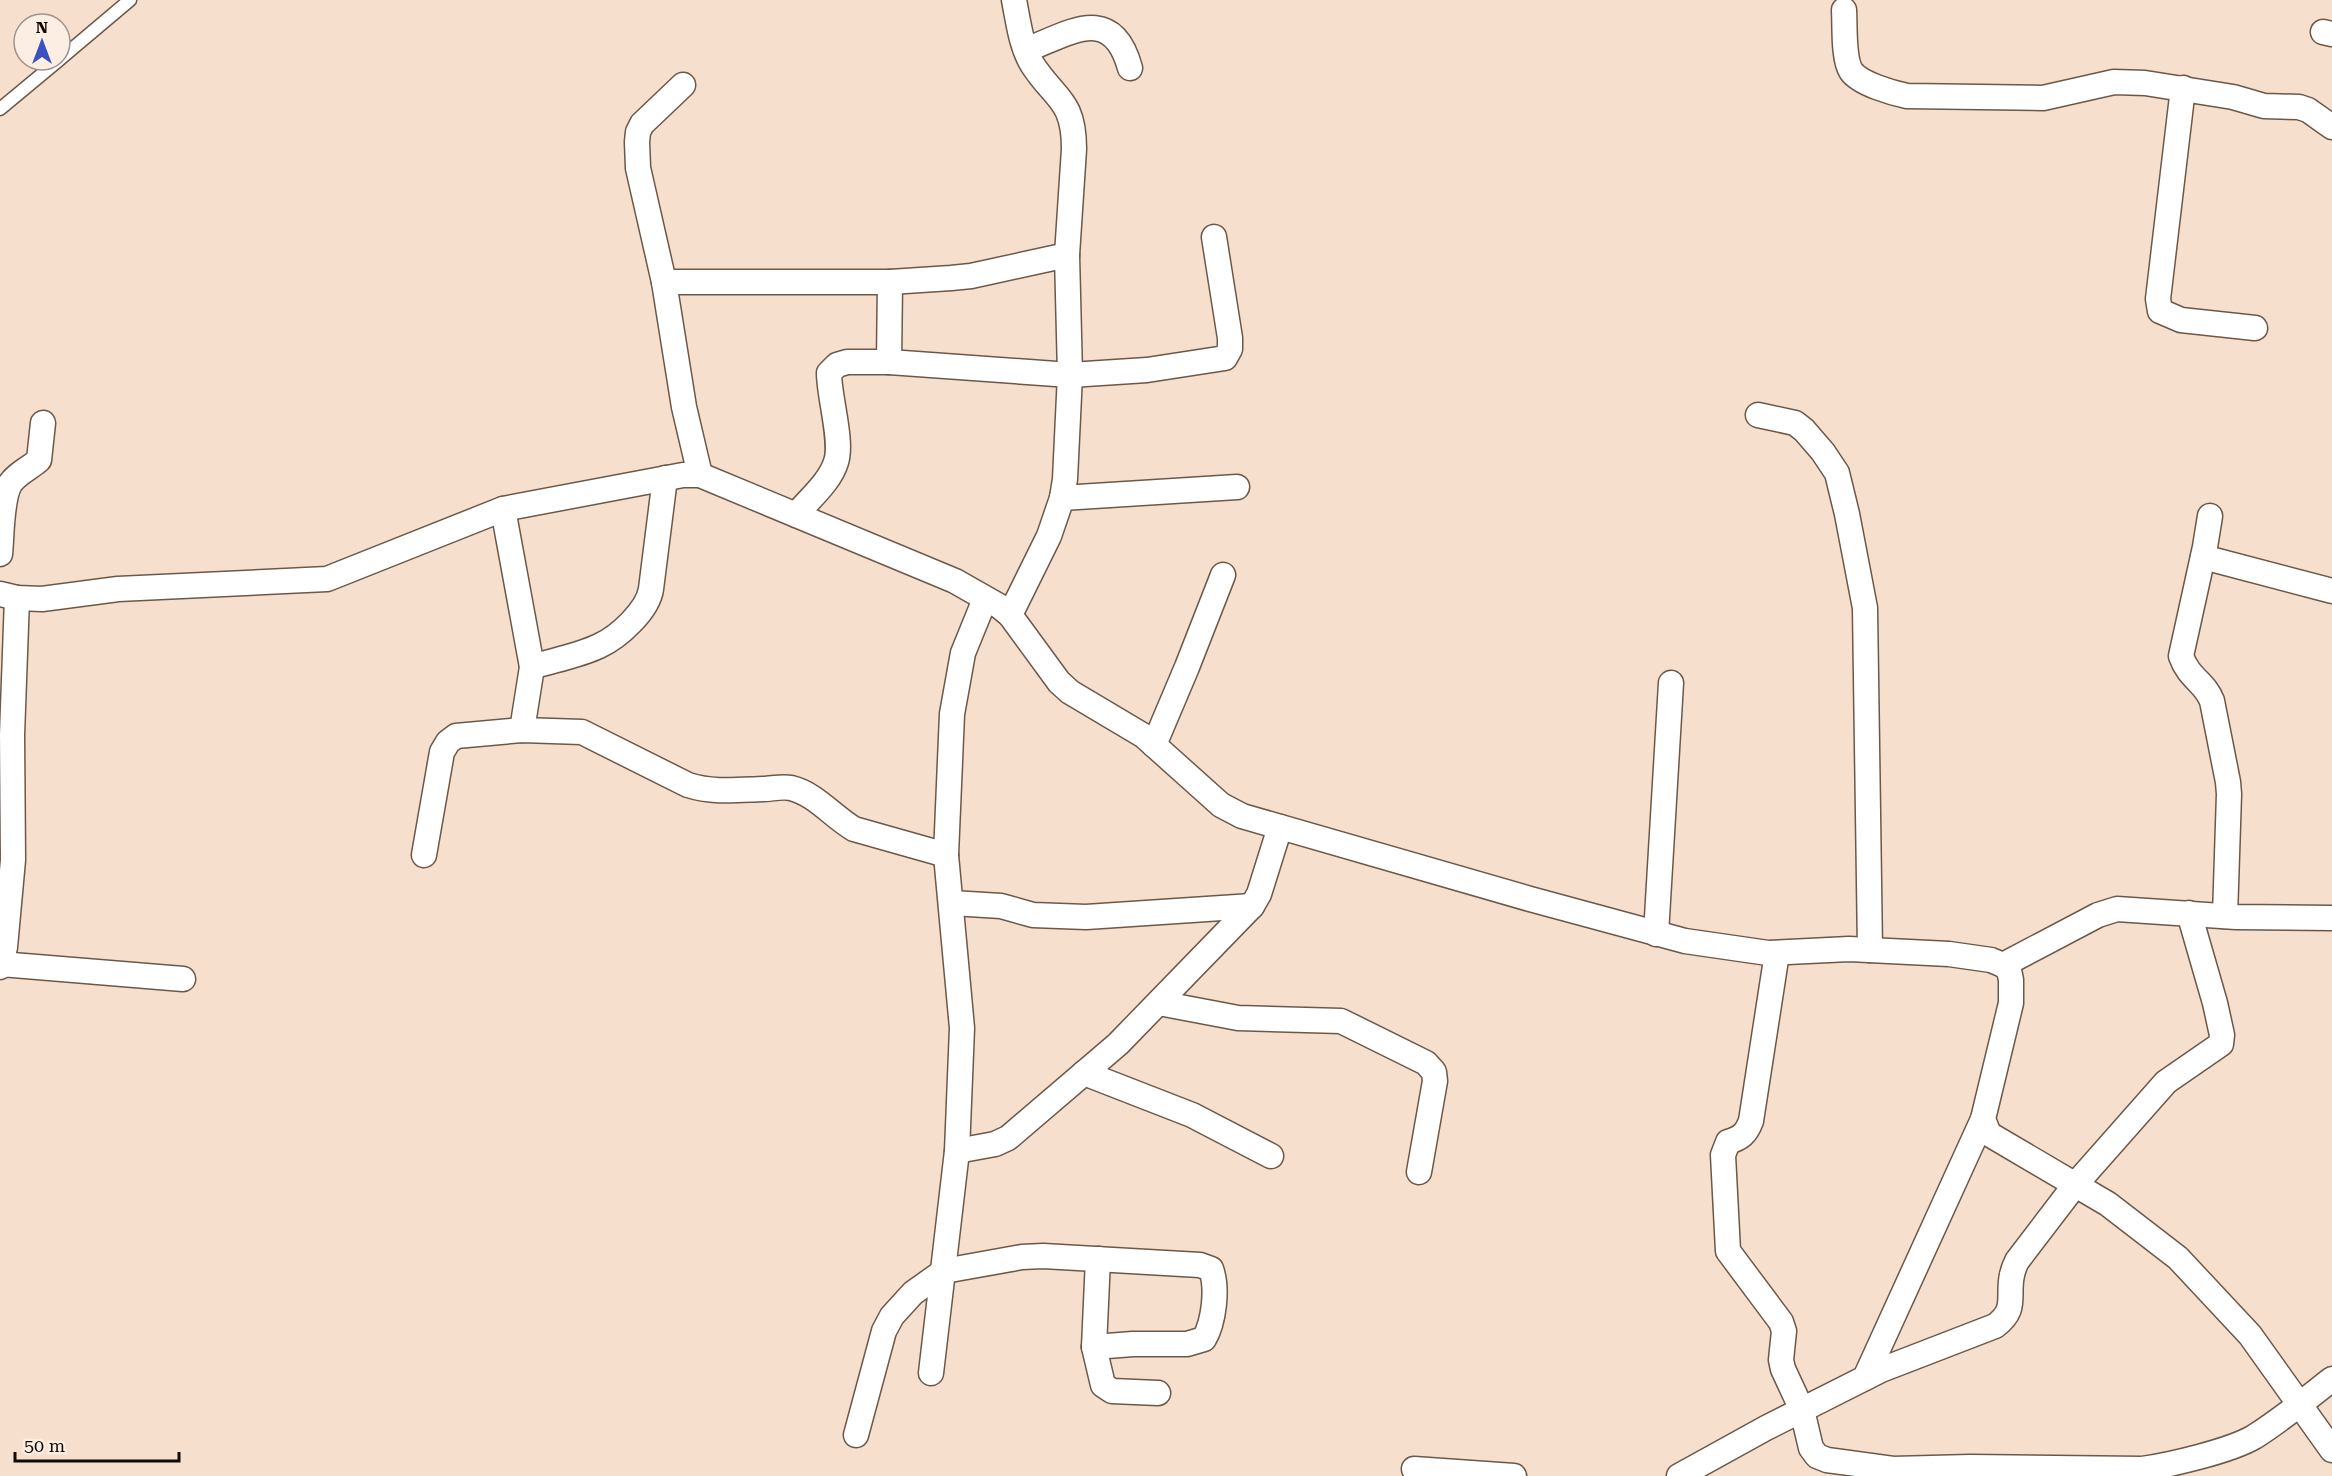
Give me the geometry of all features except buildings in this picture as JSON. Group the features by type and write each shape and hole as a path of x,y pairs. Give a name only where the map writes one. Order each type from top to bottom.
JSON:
{"street":[{"path":"1010,615 1042,552 1062,498 1070,375 1067,255 1074,150 1071,119 1065,104 1031,63 1014,0"},
{"path":"1844,10 1847,59 1850,70 1856,77 1890,93 1907,96 2043,98 2114,82 2145,83 2246,100 2264,106 2299,107 2308,110 2332,127"},
{"path":"1026,50 1080,29 1091,26 1102,28 1120,43 1126,53 1130,69"},
{"path":"683,85 642,124 637,142 641,184 664,282 684,407 700,475"},
{"path":"2183,88 2158,299 2160,311 2181,320 2255,328"},
{"path":"796,515 830,474 837,461 838,450 830,373 837,365 847,362 889,362 1070,375 1147,370 1225,358 1230,349 1230,338 1214,237"},
{"path":"664,282 890,282 971,276 1067,255"},
{"path":"889,362 890,282"},
{"path":"1758,415 1795,423 1804,430 1837,473 1847,514 1865,608 1870,950"},
{"path":"0,555 10,485 16,477 39,460 43,423"},
{"path":"183,979 0,965 5,947 13,860 6,735 8,596 42,599 118,589 327,579 503,509 665,478 700,475 955,581 986,599 1010,615 1059,682 1070,692 1144,736 1230,811 1684,941 1756,953 1870,950 1966,956 1991,960 2003,965 2009,970 2011,1003 1983,1119 1864,1378"},
{"path":"532,667 599,646 610,640 644,610 650,599 665,478"},
{"path":"1062,498 1237,487"},
{"path":"503,509 532,667 522,730"},
{"path":"2210,516 2181,656 2184,665 2194,679 2208,691 2212,701 2228,782 2224,916"},
{"path":"2203,557 2332,591"},
{"path":"1154,745 1223,575"},
{"path":"931,1373 957,1151 962,1028 946,855 954,702 963,653 986,599"},
{"path":"1656,934 1671,683"},
{"path":"424,855 442,752 447,742 456,736 522,730 582,732 700,789 718,791 791,788 832,811 845,824 854,829 946,855"},
{"path":"957,1151 996,1144 1008,1138 1118,1044 1252,906 1259,894 1280,827"},
{"path":"952,903 1001,906 1033,915 1086,917 1252,906"},
{"path":"2003,965 2098,915 2117,909 2224,916 2332,918"},
{"path":"1679,1476 1864,1378 1995,1326 2004,1320 2012,1300 2012,1275 2017,1261 2075,1185 2166,1082 2221,1044 2222,1035 2215,1003 2189,913"},
{"path":"1777,953 1751,1121 1747,1132 1741,1138 1728,1143 1723,1155 1726,1242 1731,1258 1781,1322 1784,1330 1781,1360 1783,1369 1802,1410 1811,1448 1817,1456 1827,1460 1893,1469 1970,1467 2142,1469 2158,1467 2253,1438 2332,1379"},
{"path":"1158,1003 1238,1018 1341,1021 1426,1063 1434,1072 1435,1081 1419,1172"},
{"path":"1084,1073 1192,1115 1271,1155"},
{"path":"1983,1119 1989,1134 2108,1204 2178,1258 2250,1335 2332,1450"},
{"path":"856,1435 884,1330 892,1316 913,1293 944,1271 1022,1257 1043,1256 1200,1265 1211,1269 1215,1287 1209,1330 1204,1339 1187,1344 1094,1347"},
{"path":"1098,1259 1094,1347 1103,1385 1112,1390 1158,1393"},
{"path":"1414,1469 1514,1476"}],"lane":[{"path":"72,50 130,0"},
{"path":"0,109 45,72"}]}
